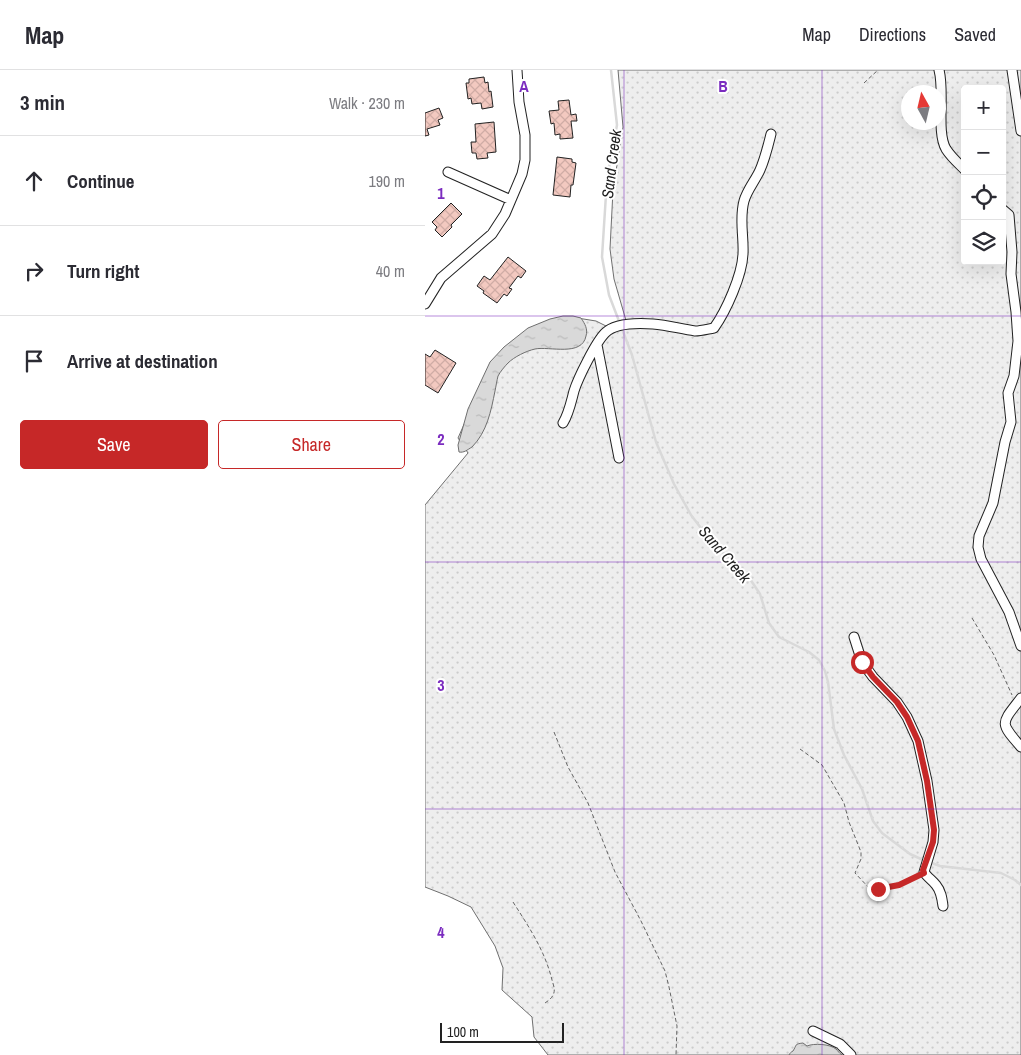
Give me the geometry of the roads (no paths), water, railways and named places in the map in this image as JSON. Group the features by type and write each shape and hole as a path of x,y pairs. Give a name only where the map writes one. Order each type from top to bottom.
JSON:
{"street":[{"path":"425,304 441,278 492,234 505,214 522,174 525,160 525,135 519,102 517,70"},
{"path":"939,70 942,79 942,135 945,148 961,166"},
{"path":"1011,70 1021,130"},
{"path":"563,423 569,412 575,389 605,333 627,324 640,323 695,331 714,328 737,282 743,253 741,216 744,200 759,172 771,134"},
{"path":"447,172 511,200"},
{"path":"1006,212 1009,215 1011,274 1018,341 1014,376 1008,393 1011,422 1005,442 993,503 979,536 979,547 981,560 1009,612 1021,646"},
{"path":"597,345 619,458"},
{"path":"854,637 862,662 873,677 897,702 907,717 918,741 927,781 934,830 933,842 924,872 939,890 943,906"},
{"path":"1018,702 1006,717 1005,726 1021,747"},
{"path":"813,1031 840,1044 851,1055"}],"water":[{"path":"563,316 581,318 587,331 583,342 572,349 541,348 528,351 520,354 504,367 498,376 485,428 472,447 464,452 459,452 458,445 468,409 490,362 504,347 528,328"},
{"path":"803,1043 807,1046 818,1044 830,1046 842,1055 789,1055 797,1044"}],"waterway":[{"name":"Sand Creek","path":"611,70 617,125 607,179 602,257 609,295 632,355 656,442 674,484 691,515 710,540 750,579 760,594 769,623 779,637 809,652 819,660 828,682 834,729 844,755 862,789 873,821 882,833 910,854 921,859 940,866 1001,873 1021,885"}]}
